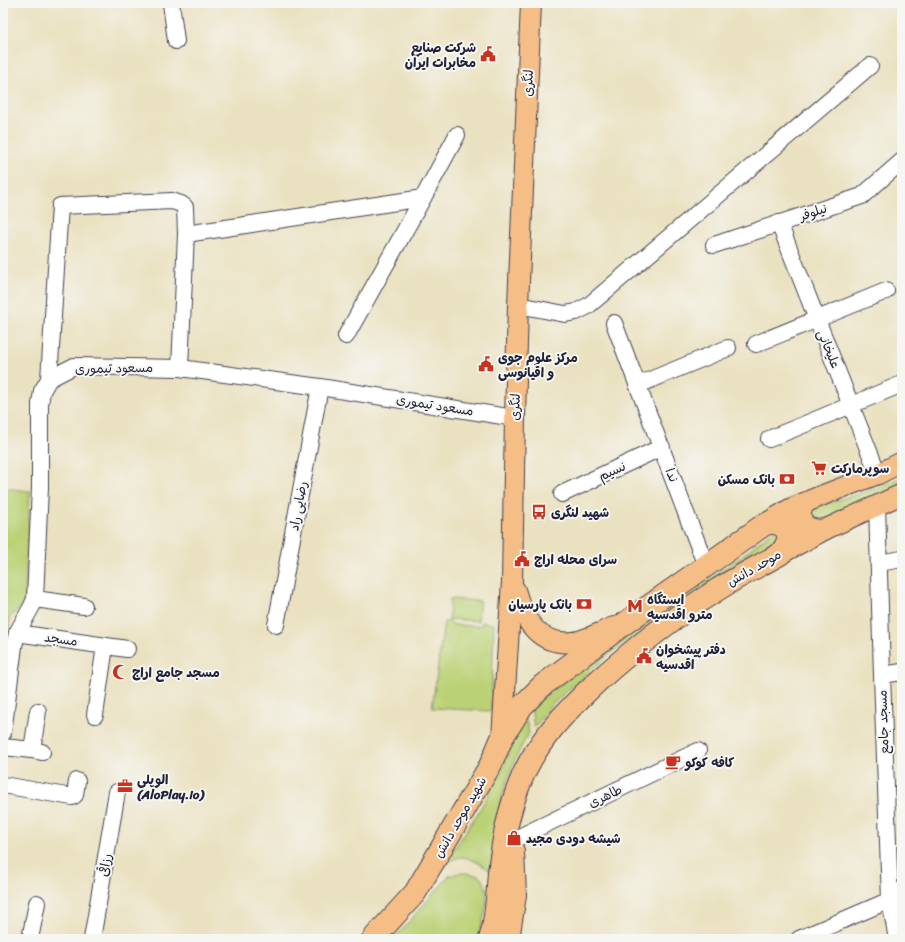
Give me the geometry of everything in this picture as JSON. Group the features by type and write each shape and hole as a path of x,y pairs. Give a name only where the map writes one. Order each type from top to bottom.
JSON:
{"highway":[{"path":"765,524 773,522 787,530 787,545 780,554"},
{"name":"موحد دانش","path":"502,738 522,706 543,685 628,621 765,524"},
{"name":"موحد دانش","path":"510,816 519,785 532,756 548,733 580,698 616,665 651,637 717,590 780,554"},
{"name":"شهید موحد دانش","path":"374,939 416,893 491,764 502,738"},
{"path":"508,939 515,895 513,840 510,816"},
{"path":"490,939 496,913 499,872 510,816"}],"main road":[{"name":"لنگری","path":"502,738 512,581 518,305 531,3"},
{"name":"موحد دانش","path":"765,524 790,509 878,474 902,462"},
{"name":"موحد دانش","path":"780,554 826,529 901,494"},
{"path":"805,503 800,514 801,520 805,526 816,530 826,529"},
{"path":"512,581 519,605 524,614 541,635 551,641 574,642 628,621"}],"street":[{"path":"171,3 176,41"},
{"path":"518,305 565,314 576,312 588,306 870,66"},
{"path":"346,336 457,135"},
{"name":"نیلوفر","path":"714,245 862,196 902,161"},
{"path":"186,234 423,198"},
{"path":"3,733 17,633 35,599 40,487 40,404 42,391 49,379 60,206 172,201 185,207 186,234 180,368"},
{"name":"علیخانی","path":"779,223 878,474"},
{"path":"756,344 886,291"},
{"name":"ندا","path":"614,323 706,566"},
{"path":"638,385 728,348"},
{"name":"مسعود تیموری","path":"49,379 74,366 180,368 320,387 515,418"},
{"path":"769,439 902,384"},
{"name":"رضایی راد","path":"276,625 320,387"},
{"name":"نسیم","path":"562,494 662,447"},
{"name":"مسجد جامع","path":"877,505 882,675 896,895 897,939"},
{"path":"878,563 902,559"},
{"path":"35,599 84,606"},
{"name":"مسجد","path":"17,633 127,649"},
{"path":"95,715 105,646"},
{"path":"882,675 902,672"},
{"path":"3,747 37,751 38,711"},
{"name":"طاهری","path":"513,840 698,751"},
{"path":"3,785 72,797 75,795 77,781"},
{"name":"رزاقی","path":"92,939 117,792"},
{"path":"799,939 896,895"},
{"path":"30,939 37,903"}],"green space":[{"path":"902,477 902,487 811,525 809,509 871,490"},
{"path":"3,488 30,491 25,603 9,618 9,641 3,693"},
{"path":"774,530 782,540 650,625 610,654 551,705 534,728 531,706 642,624 738,559"},
{"path":"450,599 480,601 478,621 449,619"},
{"path":"449,621 452,625 481,626 482,622 494,624 491,711 432,708 444,622"},
{"path":"524,712 529,733 512,767 506,783 498,817 490,871 472,860 462,857 452,860 440,871 479,811 499,776"},
{"path":"459,873 468,873 481,878 487,891 486,908 477,939 394,939 449,876"}],"place":[{"name":"شرکت صنایع مخابرات ایران","path":"488,54"},
{"name":"مرکز علوم جوی و اقیانوسی","path":"486,364"},
{"name":"سوپرمارکت","path":"819,468"},
{"name":"بانک مسکن","path":"787,479"},
{"name":"شهید لنگری","path":"539,512"},
{"name":"سرای محله اراج","path":"522,559"},
{"name":"بانک پارسیان","path":"584,604"},
{"name":"ایستگاه مترو اقدسیه","path":"635,606"},
{"name":"دفتر پیشخوان اقدسیه","path":"644,656"},
{"name":"مسجد جامع اراج","path":"120,672"},
{"name":"کافه کوکو","path":"673,762"},
{"name":"الوپلی (AloPlay.io)","path":"125,786"},
{"name":"شیشه دودی مجید","path":"514,838"}]}
